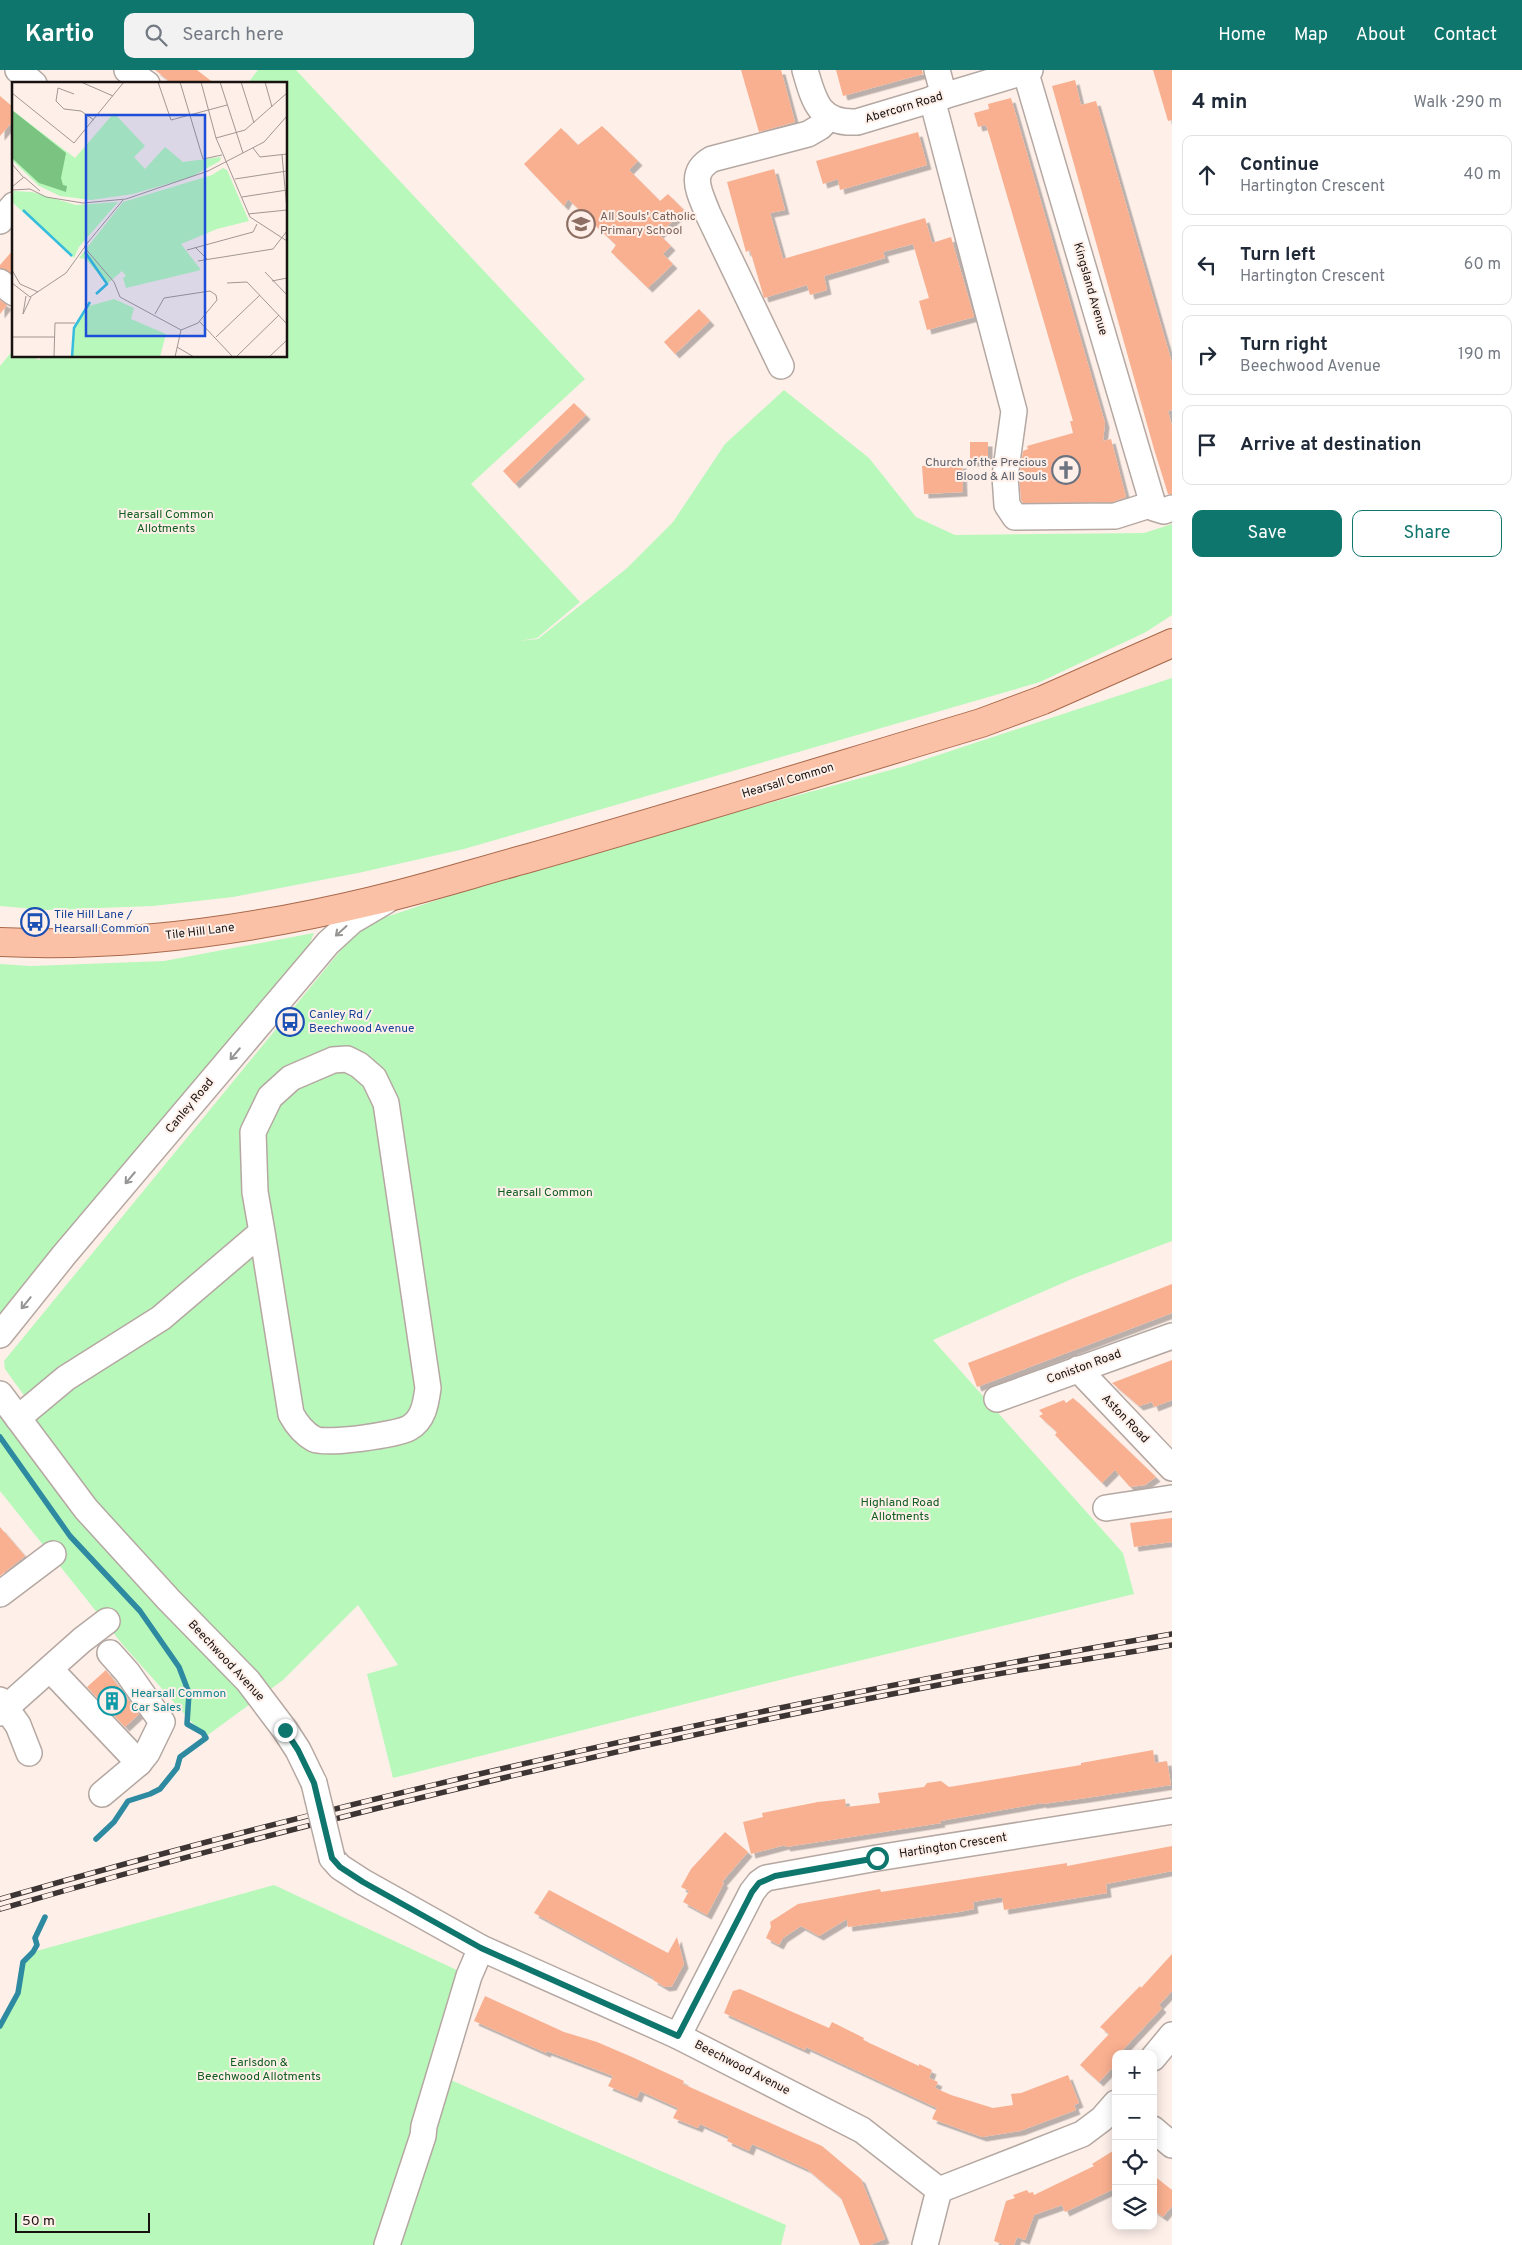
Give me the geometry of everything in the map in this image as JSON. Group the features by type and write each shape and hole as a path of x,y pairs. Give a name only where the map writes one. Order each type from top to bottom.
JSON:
{"main road":[{"name":"Hearsall Common","path":"396,895 587,841 981,722 1043,700 1172,643"},
{"name":"Tile Hill Lane","path":"0,942 36,944 169,937 251,926 396,895"}],"street":[{"path":"18,70 32,82"},
{"path":"116,82 126,70 144,82"},
{"path":"781,366 708,214 699,192 698,171 704,163 712,159 808,134 820,127 829,118 822,112 816,102 805,70"},
{"path":"937,70 938,98 1014,411 1005,476 1007,505 1015,517 1037,518 1115,516 1160,507"},
{"name":"Abercorn Road","path":"829,118 838,121 857,122 1027,70"},
{"name":"Kingsland Avenue","path":"1027,70 1160,507"},
{"path":"0,222 12,207"},
{"path":"0,282 12,292"},
{"name":"Canley Road","path":"0,1335 64,1255 328,943 352,921 396,895"},
{"path":"347,1059 359,1065 374,1078 386,1103 428,1388 424,1411 410,1427 358,1439 316,1440 301,1430 291,1414 262,1232 255,1192 253,1132 270,1097 292,1078 333,1060 347,1059"},
{"path":"9,1411 66,1378 161,1318 262,1232"},
{"name":"Coniston Road","path":"997,1399 1172,1336"},
{"name":"Aston Road","path":"1078,1369 1172,1468"},
{"name":"Beechwood Avenue","path":"0,1394 9,1411 86,1508 169,1600 248,1681 285,1730 298,1750 314,1783 332,1858 340,1867 363,1882 481,1948 678,2036 862,2130 939,2190"},
{"path":"1106,1508 1172,1498"},
{"path":"0,1594 53,1554"},
{"path":"29,1753 18,1724 2,1706 107,1621"},
{"path":"102,1794 148,1753 162,1722 153,1695 127,1672 110,1653"},
{"path":"50,1669 139,1763"},
{"name":"Hartington Crescent","path":"678,2036 752,1892 766,1878 877,1858 1172,1811"},
{"path":"387,2245 423,2136 424,2126 469,1976 481,1948"},
{"path":"1157,2053 1172,2035"},
{"path":"925,2245 939,2190 1082,2134 1102,2119 1112,2108"},
{"path":"1157,2132 1172,2145"}],"green space":[{"name":"Hearsall Common Allotments","path":"258,70 296,70 585,379 471,484 580,602 537,638 519,641 538,639 626,569 673,522 725,444 784,390 869,458 916,517 955,535 1144,533 1172,524 1172,615 1146,632 1040,682 464,849 358,873 233,897 153,906 46,910 0,906 0,366 12,351 12,358 35,358 39,360 40,358 288,358 288,82 249,82"},
{"name":"Hearsall Common","path":"1172,678 1172,1241 1074,1278 933,1340 1123,1553 1134,1594 788,1678 393,1778 367,1674 398,1665 358,1605 283,1680 205,1737 123,1645 0,1491 0,1417 4,1421 28,1401 5,1369 4,1361 345,945 368,925 386,917 539,866 905,766"},
{"path":"314,933 309,945 0,1315 0,964 31,966 164,961"},
{"name":"Earlsdon & Beechwood Allotments","path":"274,1885 474,1978 446,2078 786,2225 781,2245 0,2245 0,2026 18,1993 23,1962 33,1952"}],"building":[{"path":"155,70 197,70 212,82 170,82"},
{"path":"741,70 781,70 795,122 759,132"},
{"path":"836,70 922,70 923,74 843,96"},
{"path":"1153,70 1172,70 1172,120 1168,121"},
{"path":"1075,80 1081,105 1096,101 1172,363 1172,410 1168,411 1172,426 1172,494 1168,494 1154,449 1052,86"},
{"path":"0,96 12,106 12,122 0,136"},
{"path":"1011,98 1105,423 1103,441 1111,439 1126,497 1113,502 1023,503 1021,500 1019,476 1023,451 1028,449 1027,446 1073,433 1070,421 1073,421 986,125 978,127 974,113 989,109 988,104"},
{"path":"602,126 638,161 629,170 660,201 668,194 684,210 659,234 671,246 663,254 673,264 648,288 611,252 616,245 568,199 564,206 524,164 561,128 578,145"},
{"path":"918,132 927,165 840,190 838,179 823,184 816,161"},
{"path":"774,169 785,210 770,213 783,259 925,218 932,243 951,237 974,317 927,330 919,301 929,298 913,244 883,252 885,258 824,276 827,290 810,295 807,285 764,298 750,250 746,252 727,182"},
{"path":"12,251 12,274 0,268 0,265"},
{"path":"0,300 7,305 0,314"},
{"path":"699,309 710,321 675,354 664,342"},
{"path":"574,403 586,415 515,484 503,471"},
{"path":"970,442 988,442 988,462 970,462"},
{"path":"962,464 963,492 924,494 922,466"},
{"path":"1172,1284 1172,1313 977,1387 968,1363"},
{"path":"1172,1360 1172,1400 1154,1407 1152,1402 1139,1406 1112,1383"},
{"path":"1073,1398 1156,1477 1145,1485 1130,1487 1115,1470 1102,1483 1055,1435 1057,1432 1039,1416 1043,1414 1039,1410 1064,1400 1066,1403"},
{"path":"1172,1518 1172,1542 1134,1547 1130,1523"},
{"path":"0,1527 25,1556 0,1576"},
{"name":"Hearsall Common Car Sales","path":"106,1670 139,1714 125,1727 87,1687"},
{"path":"1153,1750 1155,1763 1167,1761 1171,1785 1042,1803 940,1821 941,1823 786,1847 785,1845 751,1854 743,1822 763,1817 762,1813 818,1802 845,1799 846,1807 880,1803 878,1793 924,1787 927,1783 941,1781 949,1787 1081,1765 1081,1763"},
{"path":"725,1832 748,1852 722,1882 724,1883 707,1915 683,1902 689,1891 681,1887 691,1869"},
{"path":"1172,1846 1172,1871 1106,1884 1107,1893 1004,1910 1002,1897 973,1902 974,1909 959,1912 848,1927 847,1919 819,1936 801,1926 783,1938 779,1945 766,1938 771,1927 770,1922 798,1904 880,1889 881,1892 1067,1863 1067,1866"},
{"path":"549,1890 668,1953 677,1937 684,1964 672,1986 665,1987 653,1980 654,1978 534,1913"},
{"path":"1172,1954 1172,1991 1159,2005 1162,2008 1123,2050 1112,2050 1112,2068 1099,2082 1080,2065 1109,2034 1100,2027 1140,1986 1141,1988"},
{"path":"740,1989 829,2028 832,2022 864,2038 863,2040 919,2066 919,2064 932,2070 929,2078 938,2082 935,2088 951,2095 993,2108 1013,2105 1011,2094 1021,2093 1068,2075 1079,2103 1074,2105 1076,2110 1020,2131 982,2137 932,2119 937,2108 806,2047 805,2050 724,2013 733,1991"},
{"path":"485,1996 564,2032 597,2042 632,2057 684,2081 683,2084 822,2146 861,2179 885,2239 870,2245 860,2245 841,2198 807,2169 752,2144 749,2151 727,2141 729,2137 700,2124 698,2128 673,2118 678,2108 640,2091 637,2098 608,2086 613,2076 547,2051 546,2053 474,2021"},
{"path":"1112,2152 1112,2190 1065,2212 1062,2205 1034,2215 1025,2240 1017,2237 1014,2245 1004,2245 994,2241 1006,2201 1015,2198 1013,2195 1027,2190 1029,2193 1033,2192 1034,2195 1094,2166 1092,2164"},
{"path":"1157,2178 1172,2190 1172,2206 1163,2217 1157,2213"}],"waterway":[{"path":"0,1437 70,1536 140,1611 179,1667 189,1693 187,1724 203,1733 206,1738 180,1757 177,1768 160,1789 128,1801 114,1822 96,1839"},
{"path":"0,2026 18,1993 23,1962 37,1945 35,1938 45,1917"}],"railway":[{"path":"0,1899 290,1820 582,1750 876,1688 1172,1634"},
{"path":"0,1909 359,1813 600,1756 721,1729 964,1680 1172,1645"}],"place":[{"name":"All Souls' Catholic Primary School","path":"581,224"},
{"name":"Church of the Precious Blood & All Souls","path":"1066,470"},
{"name":"Tile Hill Lane / Hearsall Common","path":"35,922"},
{"name":"Canley Rd / Beechwood Avenue","path":"290,1022"},
{"name":"Hearsall Common Car Sales","path":"112,1701"}],"route":[{"path":"285,1730 298,1750 314,1783 332,1858 340,1867 363,1882 481,1948 678,2036 752,1892 759,1883 766,1878 775,1876 877,1858"}],"park label":[{"name":"Highland Road Allotments","path":"900,1510"}]}
